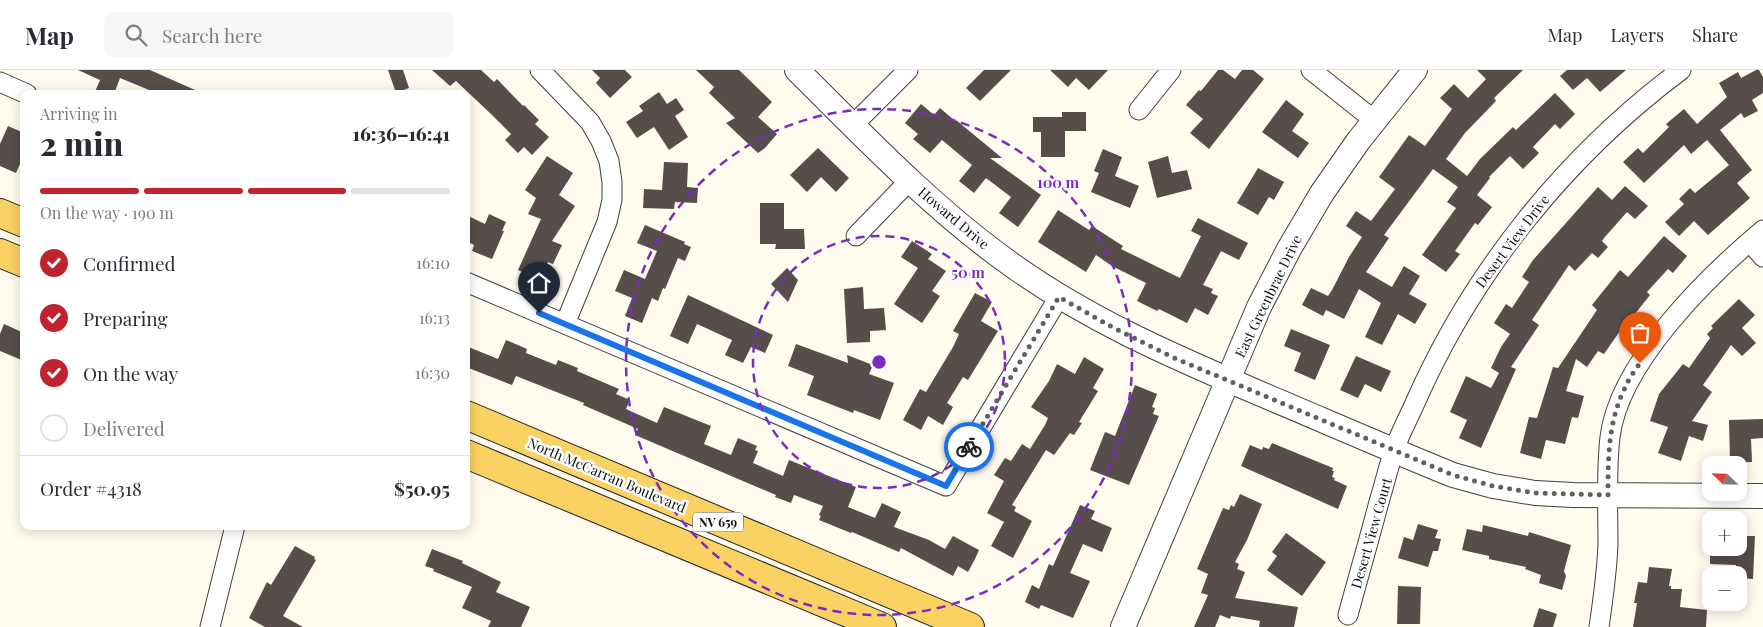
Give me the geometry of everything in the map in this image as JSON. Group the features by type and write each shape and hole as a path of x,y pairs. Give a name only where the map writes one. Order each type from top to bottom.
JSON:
{"main road":[{"path":"0,213 20,221"},
{"path":"0,253 20,261"},
{"name":"North McCarran Boulevard","path":"470,417 970,627"},
{"name":"NV 659","path":"470,456 882,627"}],"street":[{"path":"540,70 590,122 609,161 612,182 612,200 608,222 565,324"},
{"name":"Howard Drive","path":"797,70 909,181 954,220 1005,260 1059,297 1112,327 1172,357 1453,475 1493,486 1535,493 1763,496"},
{"path":"853,125 908,70"},
{"path":"1140,110 1171,70"},
{"path":"1311,70 1374,120"},
{"name":"East Greenbrae Drive","path":"1123,627 1259,307 1289,249 1322,193 1374,120 1415,70"},
{"name":"Desert View Drive","path":"1394,451 1424,382 1451,331 1478,286 1509,241 1541,201 1613,126 1681,70"},
{"path":"0,82 20,91"},
{"path":"856,236 909,181"},
{"path":"1599,627 1607,556 1610,436 1616,410 1626,385 1672,321 1710,278 1756,236 1763,257"},
{"path":"470,284 946,486 1059,297"},
{"name":"Desert View Court","path":"1348,615 1394,451"},
{"path":"210,627 233,530"}],"building":[{"path":"78,70 150,70 195,90 149,90 120,78 116,90 96,90 100,80"},
{"path":"388,70 403,70 409,88 395,90"},
{"path":"432,70 481,70 494,82 497,79 524,105 539,120 535,124 549,137 532,155 524,147 518,153 505,140 511,134 470,94 470,90 466,90 456,81 450,86"},
{"path":"592,70 625,70 632,77 610,98 596,83 600,78"},
{"path":"696,70 739,70 772,102 758,117 777,134 765,148 758,153 726,123 735,118 709,93 714,87"},
{"path":"984,70 1011,70 980,101 966,88"},
{"path":"1050,70 1108,70 1089,90 1076,78 1068,87"},
{"path":"1218,70 1223,70 1235,79 1242,70 1253,70 1264,79 1209,149 1190,133 1203,119 1186,105 1199,90 1201,91"},
{"path":"1477,70 1523,70 1494,98 1496,101 1465,133 1446,159 1467,176 1480,159 1513,127 1516,130 1555,93 1575,114 1560,129 1555,124 1533,147 1539,153 1523,169 1510,156 1489,177 1477,195 1492,207 1478,225 1475,223 1455,251 1460,254 1446,272 1422,255 1456,208 1447,202 1458,187 1433,169 1384,235 1389,238 1366,272 1392,287 1404,266 1420,276 1409,294 1427,304 1415,324 1398,314 1382,345 1365,337 1381,303 1359,289 1344,319 1326,310 1323,316 1302,305 1311,288 1328,296 1332,290 1362,237 1346,226 1356,211 1371,221 1395,189 1379,177 1409,135 1425,146 1452,109 1440,98 1454,84 1468,98 1486,79"},
{"path":"1567,70 1626,70 1600,92 1587,78 1573,90 1560,76"},
{"path":"1759,70 1763,77 1763,93 1752,100 1758,111 1744,118 1741,113 1720,130 1752,170 1737,183 1750,198 1708,235 1694,221 1679,236 1665,222 1684,204 1679,199 1690,188 1695,193 1729,165 1707,140 1691,154 1684,145 1644,183 1623,162 1638,148 1643,153 1669,127 1666,124 1684,109 1697,124 1727,97 1719,83 1738,72 1741,78"},
{"path":"659,92 667,104 676,98 684,110 675,116 688,137 669,150 654,127 637,138 626,122 643,111 639,106"},
{"path":"1286,100 1304,114 1292,131 1309,143 1298,158 1262,132"},
{"path":"921,104 934,115 940,108 956,120 1002,158 990,158 1041,195 1018,227 999,213 1011,197 986,178 974,193 959,181 972,165 942,140 930,153 913,139 918,134 905,123"},
{"path":"1062,112 1086,112 1086,131 1065,131 1065,157 1041,157 1041,132 1033,132 1033,117 1062,117"},
{"path":"8,126 20,131 20,164 16,173 0,166 0,144"},
{"path":"818,148 849,178 836,192 821,177 807,192 790,175"},
{"path":"1103,149 1122,157 1115,176 1139,186 1130,208 1091,192 1099,173 1094,171"},
{"path":"547,156 573,173 559,195 575,206 552,241 562,245 553,264 548,262 540,280 518,270 541,219 528,214 536,198 525,190"},
{"path":"1168,156 1172,173 1187,170 1192,189 1157,198 1148,162"},
{"path":"664,162 688,163 687,187 698,188 697,203 675,202 674,209 643,208 644,189 662,190"},
{"path":"1258,168 1284,182 1274,200 1269,197 1258,215 1237,203"},
{"path":"1625,186 1648,206 1635,219 1627,212 1602,241 1608,247 1598,258 1592,253 1575,271 1569,265 1532,320 1539,325 1511,367 1516,369 1481,448 1459,438 1467,420 1450,412 1466,376 1491,388 1499,373 1491,368 1501,347 1510,334 1494,323 1506,304 1512,308 1529,282 1522,277 1533,260 1598,187 1612,200"},
{"path":"760,203 784,203 784,229 804,229 805,249 775,249 776,244 760,244"},
{"path":"1058,210 1089,230 1092,226 1123,246 1121,249 1180,278 1201,236 1191,231 1198,218 1248,243 1239,260 1221,251 1203,285 1213,289 1211,293 1218,296 1208,315 1195,308 1187,323 1159,309 1157,311 1137,301 1146,283 1112,266 1096,255 1086,272 1038,242"},
{"path":"489,214 506,222 492,259 472,251 474,245 470,243 470,217 485,224"},
{"path":"645,225 685,242 684,244 691,247 685,261 678,258 658,301 652,298 642,323 625,316 632,298 615,291 624,270 645,279 657,251 637,243"},
{"path":"1664,236 1687,256 1673,273 1668,269 1647,292 1650,295 1631,319 1629,318 1604,354 1598,351 1587,367 1576,359 1566,391 1584,396 1578,418 1572,417 1565,444 1546,440 1541,459 1520,453 1529,417 1537,418 1553,367 1558,368 1597,310 1592,305 1620,270 1628,277"},
{"path":"912,241 932,254 928,259 946,271 932,291 940,296 922,323 894,304 918,268 901,257"},
{"path":"787,268 798,280 788,302 771,284"},
{"path":"863,287 864,309 884,308 886,330 870,331 870,342 847,343 844,289"},
{"path":"975,293 992,302 981,321 998,331 968,380 963,377 947,403 953,407 943,425 928,416 921,430 903,420 920,389 926,392 953,347 959,334 953,331"},
{"path":"688,295 773,335 765,353 751,347 743,363 725,355 732,340 697,324 688,344 670,336"},
{"path":"1739,299 1755,315 1742,328 1756,343 1742,356 1731,345 1703,385 1712,392 1692,421 1708,425 1703,441 1689,436 1681,461 1658,453 1668,427 1650,421 1659,394 1683,364 1689,368 1710,338 1707,334 1713,328 1711,326"},
{"path":"4,324 20,331 20,359 0,351 0,334"},
{"path":"1291,329 1330,345 1315,380 1294,371 1301,353 1284,346"},
{"path":"506,340 527,349 526,353 556,365 558,360 578,368 577,371 619,389 616,394 630,400 626,409 657,423 664,407 711,426 704,444 731,455 738,438 757,446 755,450 758,451 753,463 783,476 789,460 856,487 848,507 875,518 882,503 901,512 894,527 929,540 945,549 953,536 979,550 968,572 958,566 953,576 901,548 899,552 819,520 823,506 794,495 791,503 775,497 776,495 635,435 638,429 583,405 584,403 516,376 512,385 470,369 470,348 498,359"},
{"path":"796,344 848,363 847,355 873,365 869,374 894,383 880,420 854,410 853,413 807,395 814,376 788,366"},
{"path":"1356,356 1391,371 1381,392 1365,384 1358,398 1340,390"},
{"path":"1084,357 1104,369 1093,388 1098,391 1079,422 1082,423 1074,435 1070,433 1054,455 1046,450 1012,505 1016,507 1014,511 1032,521 1013,558 991,546 1004,522 987,513 1004,481 994,475 1005,458 1011,461 1022,444 1030,449 1045,425 1048,418 1031,407 1049,381 1057,364 1075,374"},
{"path":"1135,385 1157,394 1152,407 1155,408 1153,414 1159,416 1129,485 1090,470 1105,432 1115,436"},
{"path":"1763,419 1763,438 1751,439 1752,462 1748,462 1748,456 1730,456 1729,420"},
{"path":"1272,443 1333,468 1332,477 1335,478 1334,480 1347,486 1338,509 1241,466 1250,445 1262,450 1263,447 1269,449"},
{"path":"1240,494 1262,504 1247,540 1235,562 1239,564 1237,569 1245,572 1235,598 1298,607 1294,627 1259,627 1260,621 1231,616 1230,619 1220,615 1215,627 1194,627 1208,595 1201,593 1208,574 1197,569 1223,508 1229,510 1231,505 1234,507"},
{"path":"1080,505 1095,511 1091,519 1112,528 1102,552 1083,544 1070,573 1090,581 1073,618 1041,605 1039,609 1025,602 1032,585 1039,589 1049,564 1053,566"},
{"path":"1418,524 1438,530 1435,538 1441,539 1438,551 1433,551 1428,567 1398,558 1404,537 1413,540"},
{"path":"1483,525 1528,536 1529,532 1571,545 1564,571 1566,576 1562,590 1539,583 1541,575 1525,569 1526,567 1489,559 1489,556 1462,550 1467,529 1482,532"},
{"path":"1286,533 1326,562 1302,596 1267,570 1277,556 1272,552"},
{"path":"1747,536 1755,536 1753,579 1747,579 1747,566 1710,564 1710,556 1747,556"},
{"path":"295,546 315,557 314,559 316,560 283,616 303,627 265,627 249,618 267,582 271,585"},
{"path":"432,549 463,561 462,563 501,582 496,592 530,607 521,627 488,627 491,621 462,608 472,587 425,566"},
{"path":"1649,567 1672,569 1669,586 1671,586 1671,589 1682,589 1680,607 1707,611 1706,627 1633,627 1637,603 1634,603 1638,582 1647,583"},
{"path":"1398,586 1421,587 1420,624 1397,624"},
{"path":"1539,608 1557,614 1553,627 1533,627"}],"way so far":[{"path":"969,447 1059,297 1112,327 1172,357 1394,451 1453,475 1493,486 1535,493 1608,495 1608,457 1610,436 1616,410 1626,385 1640,363"}],"route":[{"path":"539,313 946,486 969,447"}]}
